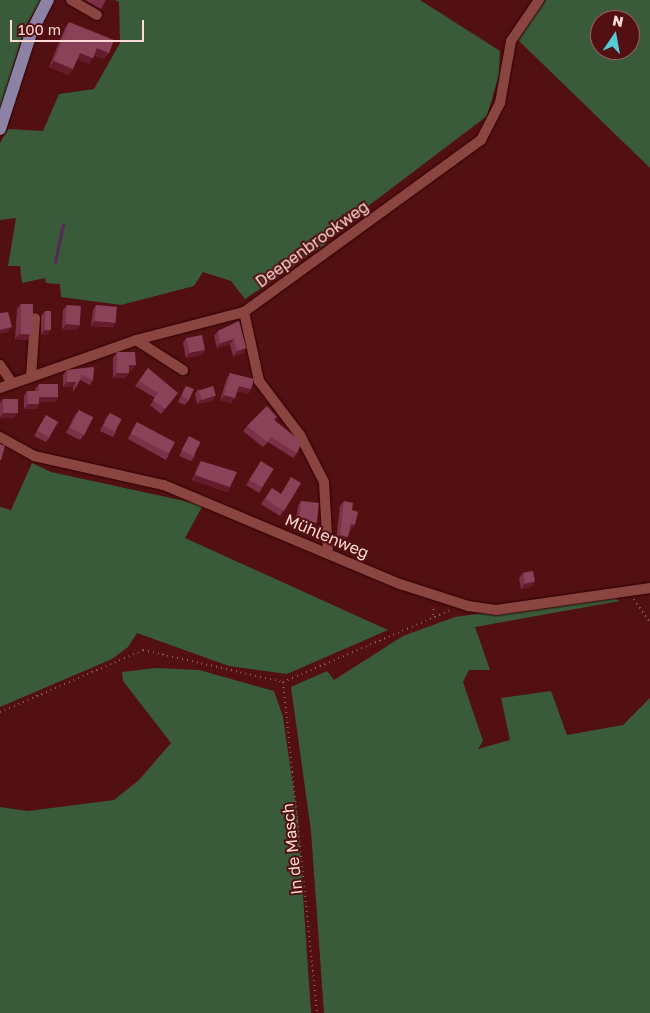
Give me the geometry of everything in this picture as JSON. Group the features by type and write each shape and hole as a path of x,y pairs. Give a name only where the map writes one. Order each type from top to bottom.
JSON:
{"main road":[{"path":"0,129 31,33 48,0"}],"street":[{"path":"71,0 97,15"},
{"name":"Deepenbrookweg","path":"0,388 136,340 244,312 480,140 500,103 511,41 539,0"},
{"path":"244,312 259,381 300,435 324,482 328,553"},
{"path":"31,376 35,318"},
{"path":"136,340 183,370"},
{"path":"0,365 12,383"},
{"name":"Mühlenweg","path":"0,437 34,456 164,485 400,584 468,606 496,610 627,588 650,588"}],"path":[{"path":"627,588 650,623"},
{"path":"0,712 143,650 267,682 283,682 432,615 468,606"},
{"name":"In de Masch","path":"283,682 318,1013"}],"green space":[{"path":"0,0 41,0 25,27 0,110"},
{"path":"115,0 420,0 500,51 499,75 487,116 330,235 326,244 245,299 231,281 203,272 194,286 121,305 61,297 60,284 46,283 45,278 22,283 20,266 8,266 16,218 0,220 0,143 8,129 43,131 59,94 94,89 120,43 119,2"},
{"path":"545,0 650,0 650,168 518,40"},
{"path":"32,463 51,472 203,505 185,538 388,630 287,674 229,666 137,633 128,647 112,659 0,707 0,507 11,510"},
{"path":"611,596 620,601 475,627 490,670 469,670 463,682 483,741 478,749 510,740 501,698 551,691 567,735 623,725 650,698 650,1013 324,1013 311,831 291,687 327,671 334,680 403,636 455,617"},
{"path":"155,668 199,670 274,691 283,717 298,821 311,1013 0,1013 0,807 28,811 114,800 139,780 171,743 123,681 122,672"}],"building":[{"path":"69,22 114,40 109,53 97,48 93,58 80,53 73,69 54,61"},
{"path":"21,304 33,304 33,334 21,334"},
{"path":"67,305 81,306 80,325 66,324"},
{"path":"96,305 117,307 116,323 95,321"},
{"path":"45,311 51,311 51,330 45,330"},
{"path":"8,312 12,327 0,330 0,313"},
{"path":"239,321 246,348 237,351 234,339 220,343 218,331"},
{"path":"202,335 205,350 189,353 186,338"},
{"path":"117,352 135,352 136,365 129,365 129,373 117,373"},
{"path":"94,367 93,380 82,375 76,387 76,382 67,382 67,370"},
{"path":"148,368 178,393 165,409 153,400 158,393 139,381"},
{"path":"230,373 254,379 251,389 239,386 235,398 224,395"},
{"path":"39,384 58,384 58,397 39,397 39,404 28,404 27,391 39,391"},
{"path":"186,386 194,389 189,400 182,396"},
{"path":"213,386 216,396 202,400 199,390"},
{"path":"3,399 18,399 18,413 3,413"},
{"path":"267,406 277,417 274,420 302,442 297,453 271,437 267,442 247,426"},
{"path":"79,410 93,417 84,435 70,428"},
{"path":"110,413 122,419 115,431 104,425"},
{"path":"46,415 58,422 49,438 37,431"},
{"path":"137,422 175,442 169,454 131,433"},
{"path":"189,436 201,442 193,456 182,450"},
{"path":"0,444 5,446 1,460 0,460"},
{"path":"201,461 237,472 230,487 195,475"},
{"path":"261,461 274,469 262,488 249,480"},
{"path":"291,477 301,483 284,511 265,499 272,488 281,494"},
{"path":"301,501 319,503 317,523 299,521"},
{"path":"344,501 353,503 352,510 358,512 355,525 351,524 348,537 340,535"},
{"path":"533,571 535,582 525,584 523,573"}],"waterway":[{"path":"55,262 63,225"}]}
